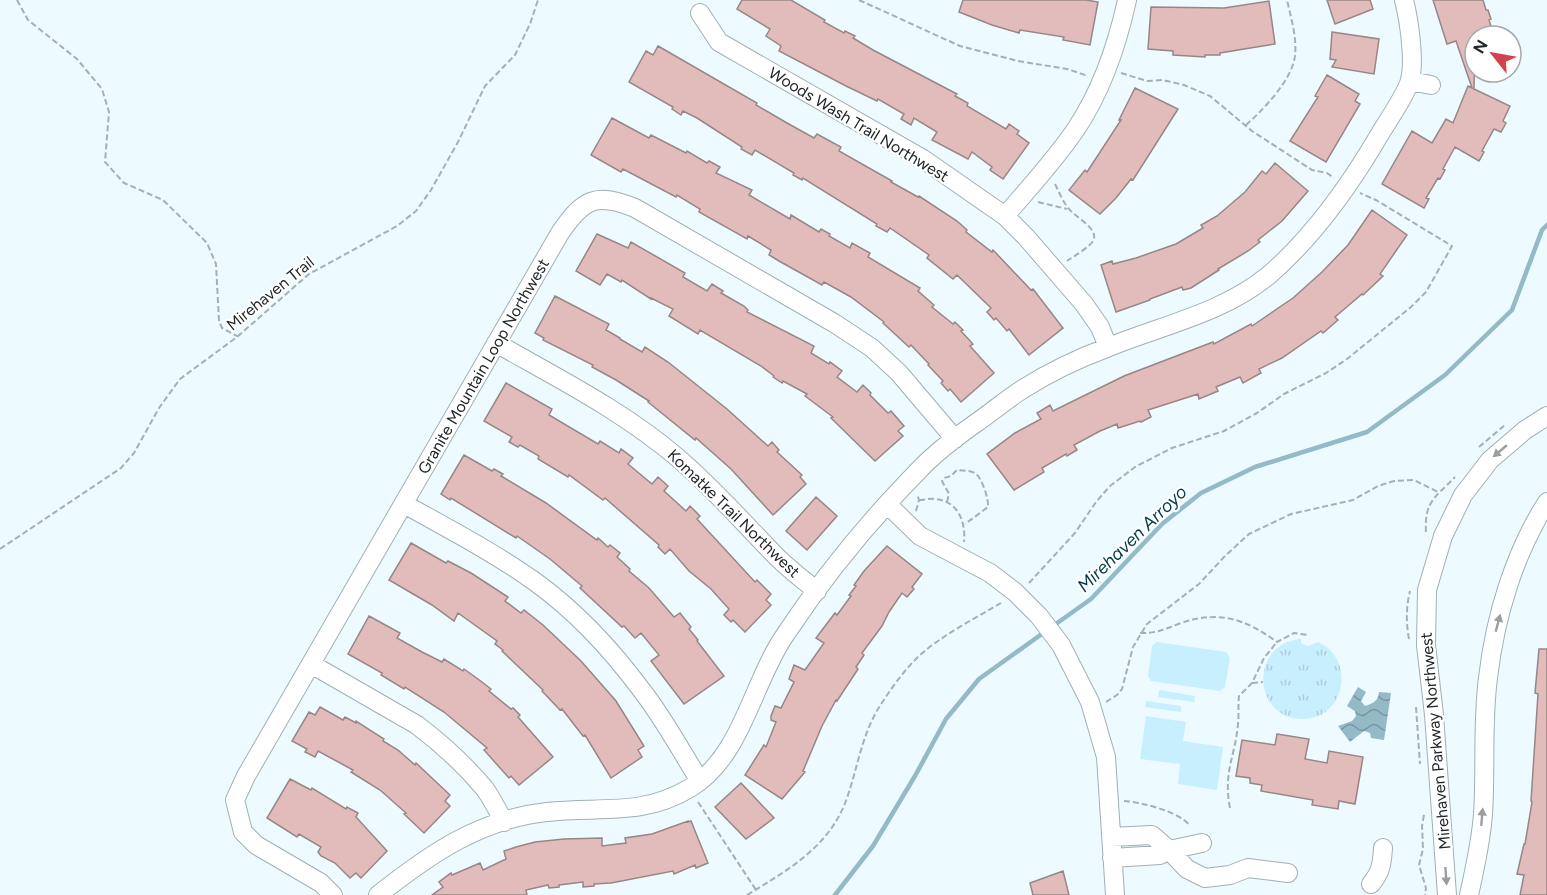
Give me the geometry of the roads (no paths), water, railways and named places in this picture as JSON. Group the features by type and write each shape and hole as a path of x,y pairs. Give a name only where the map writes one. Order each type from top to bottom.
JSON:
{"street":[{"path":"1005,216 1076,130 1092,102 1108,68 1127,0"},
{"path":"378,895 438,850 465,835 504,822 546,812 631,809 652,805 691,788 700,781 724,755 740,729 766,665 784,635 871,521 922,467 955,438 1025,388 1108,347 1217,308 1267,276 1311,234 1348,186 1410,81 1409,20 1404,0"},
{"name":"Woods Wash Trail Northwest","path":"700,13 719,42 923,159 1005,216 1084,304 1100,327 1108,347"},
{"path":"1410,81 1431,85"},
{"name":"Granite Mountain Loop Northwest","path":"333,895 321,883 256,845 243,832 235,800 246,776 574,211 593,201 615,200 635,208 824,317 872,348 899,373 955,438"},
{"name":"Komatke Trail Northwest","path":"496,343 591,397 655,440 716,493 773,553 817,591"},
{"name":"Mirehaven Parkway Northwest","path":"1447,895 1434,716 1426,645 1427,590 1443,536 1463,495 1490,460 1525,430 1547,416"},
{"name":"Mirehaven Parkway Northwest","path":"1469,895 1479,851 1483,815 1488,679 1494,639 1521,551 1547,502"},
{"path":"404,504 509,564 536,582 582,622 608,648 644,693 700,781"},
{"path":"887,504 920,536 990,573 1015,592 1039,616 1061,645 1090,702 1106,757 1115,895"},
{"path":"311,664 417,725 433,737 486,791 504,822"},
{"path":"1111,837 1152,835 1187,869 1205,878 1230,875 1248,868 1288,873"},
{"path":"1113,858 1160,855 1169,850 1202,843"},
{"path":"1371,884 1382,866 1383,848"}],"water":[{"path":"1358,687 1366,692 1361,701 1365,706 1378,698 1379,692 1391,693 1384,740 1371,738 1370,733 1364,731 1350,742 1338,726 1352,721 1356,716 1355,711 1347,706"}],"waterway":[{"name":"Mirehaven Arroyo","path":"1053,626 1091,599 1162,524 1201,493 1255,467 1367,432 1445,375 1512,310 1542,230 1547,225"},
{"name":"Mirehaven Arroyo","path":"835,895 873,846 946,719 979,679 1046,631"}]}
